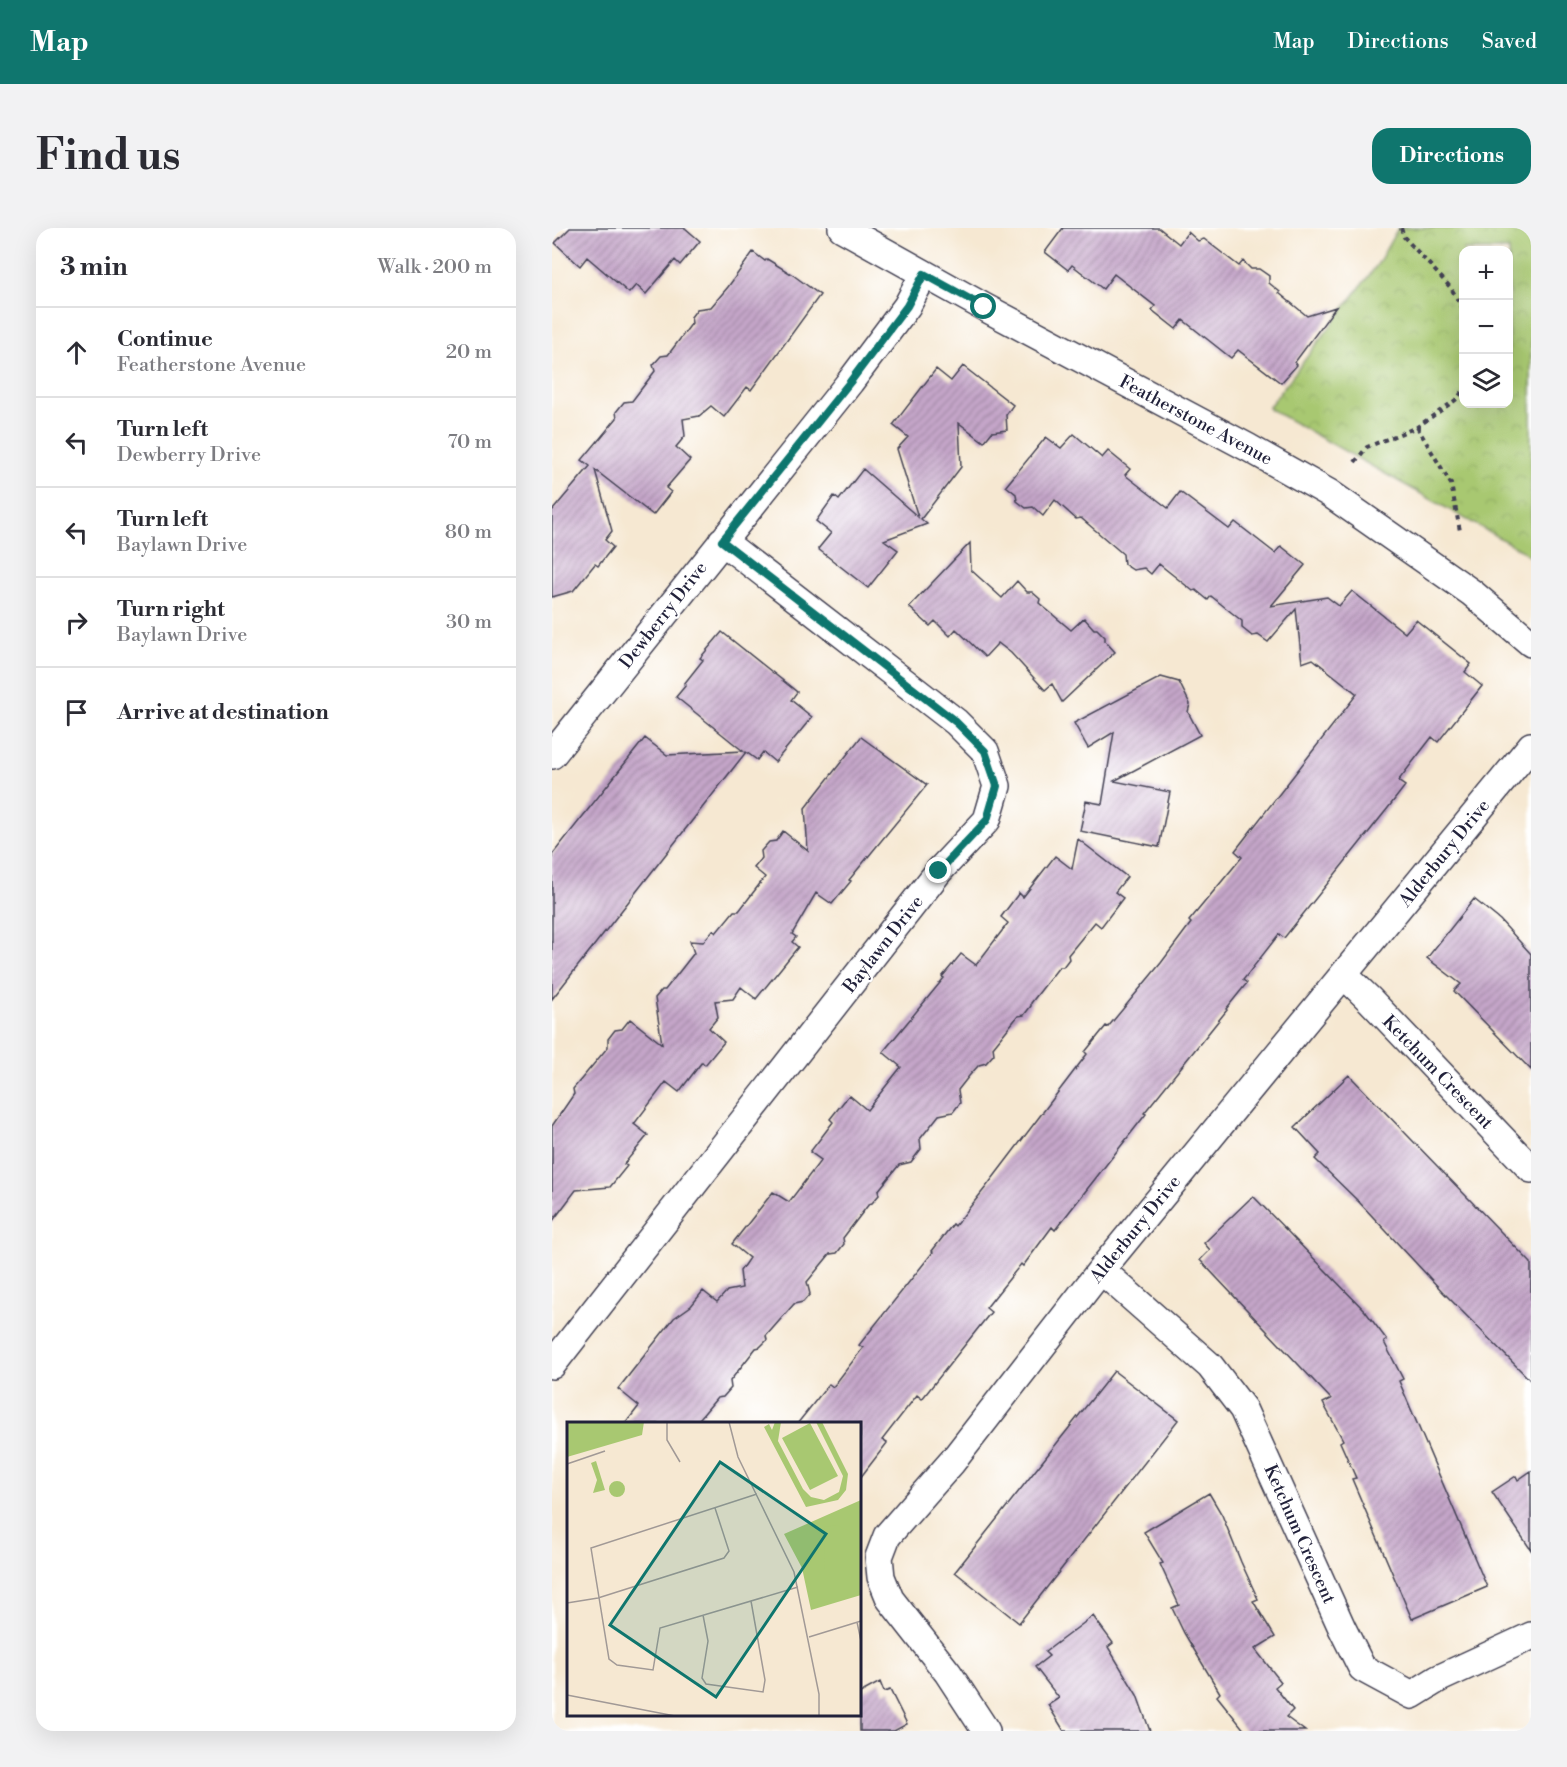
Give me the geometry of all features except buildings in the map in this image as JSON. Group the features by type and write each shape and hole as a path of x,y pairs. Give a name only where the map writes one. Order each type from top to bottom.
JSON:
{"street":[{"name":"Featherstone Avenue","path":"842,228 1249,447 1329,493 1472,593 1531,643"},
{"name":"Dewberry Drive","path":"552,755 857,372 907,306 924,274"},
{"name":"Baylawn Drive","path":"552,1365 939,871 987,820 997,786 985,751 956,722 722,541"},
{"name":"Alderbury Drive","path":"986,1731 948,1673 890,1599 881,1577 879,1557 887,1536 952,1462 1101,1270 1531,746"},
{"name":"Ketchum Crescent","path":"1344,975 1531,1169"},
{"name":"Ketchum Crescent","path":"1101,1270 1210,1366 1243,1408 1362,1668 1412,1695 1438,1678 1531,1636"}],"path":[{"path":"1401,228 1404,237 1451,288 1459,302"},
{"path":"1354,462 1367,447 1417,427 1459,396"},
{"path":"1417,427 1451,484 1460,531"}],"green space":[{"path":"1398,228 1531,228 1531,558 1523,551 1268,408 1377,265"}],"route":[{"path":"939,871 987,820 997,786 985,751 956,722 722,541 850,382 907,306 924,274 984,307"}]}
